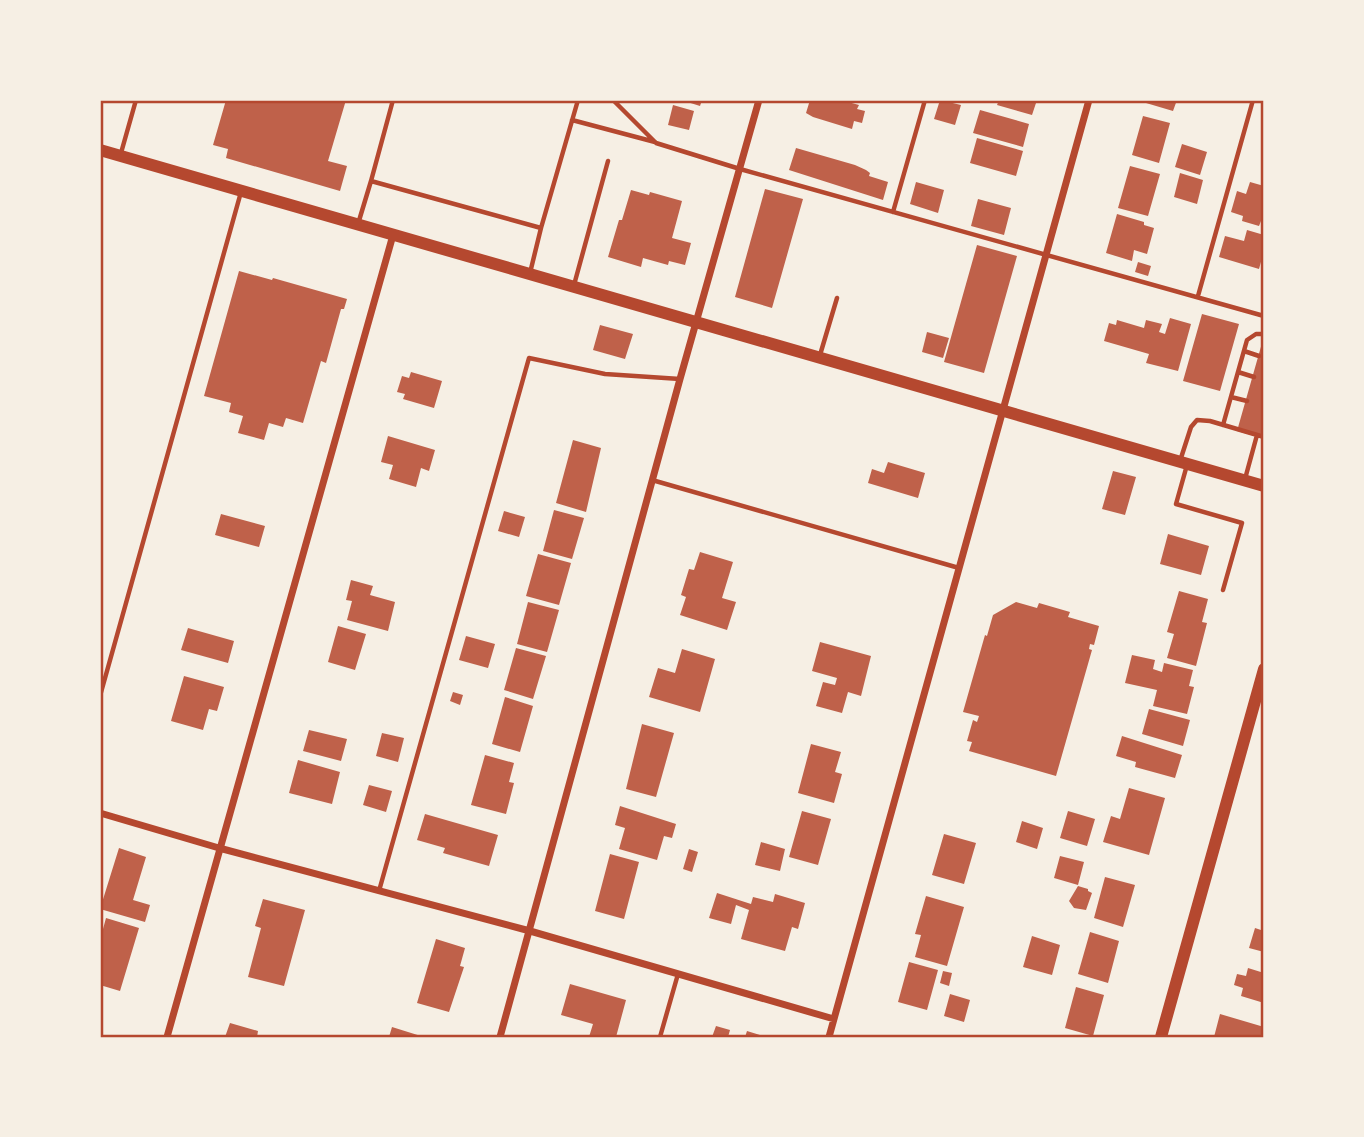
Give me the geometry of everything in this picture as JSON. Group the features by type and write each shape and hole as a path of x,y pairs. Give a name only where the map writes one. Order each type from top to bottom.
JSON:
{"main road":[{"path":"100,150 1264,486"},
{"path":"1161,1037 1264,669"}],"street":[{"path":"500,1037 759,100"},
{"path":"829,1037 1089,100"},
{"path":"167,1037 393,234"},
{"path":"100,813 219,848 530,931 834,1019"}],"lane":[{"path":"120,156 136,100"},
{"path":"358,225 393,100"},
{"path":"530,274 578,100"},
{"path":"613,100 656,143"},
{"path":"893,212 925,100"},
{"path":"1198,296 1253,100"},
{"path":"572,120 1264,316"},
{"path":"573,287 608,161"},
{"path":"371,181 541,228"},
{"path":"100,696 242,191"},
{"path":"819,358 837,298"},
{"path":"1223,425 1247,340 1256,334 1264,334"},
{"path":"1244,351 1259,356"},
{"path":"379,891 529,358 605,374 680,379"},
{"path":"1238,372 1254,377"},
{"path":"1231,397 1247,401"},
{"path":"1223,590 1242,523 1176,504 1191,427 1197,420 1264,437"},
{"path":"1244,480 1257,435"},
{"path":"652,480 959,568"},
{"path":"660,1037 678,974"}],"building":[{"path":"226,100 346,100 328,161 347,166 340,191 226,158 228,149 213,145"},
{"path":"681,100 702,100 700,106"},
{"path":"810,100 841,100 859,105 857,109 865,111 862,123 854,121 852,129 813,117 806,113"},
{"path":"940,100 961,105 955,125 934,119"},
{"path":"999,100 1037,100 1032,115 997,105"},
{"path":"1147,100 1177,100 1173,111 1146,103"},
{"path":"673,105 694,111 689,130 668,125"},
{"path":"980,110 1029,124 1023,147 973,133"},
{"path":"1143,116 1170,123 1159,163 1132,155"},
{"path":"977,138 1023,151 1016,176 970,163"},
{"path":"1182,144 1207,152 1200,175 1175,167"},
{"path":"796,148 855,165 870,173 869,176 888,182 883,200 789,170"},
{"path":"1130,166 1160,174 1148,216 1118,208"},
{"path":"1180,173 1203,180 1197,204 1174,197"},
{"path":"916,182 944,190 938,213 910,204"},
{"path":"1250,182 1264,186 1261,198 1264,199 1264,222 1261,221 1259,226 1242,221 1243,216 1231,212 1237,191 1246,194"},
{"path":"765,189 803,199 772,308 735,297"},
{"path":"631,190 682,201 672,238 691,243 685,265 669,261 668,265 643,258 641,267 608,257"},
{"path":"978,199 1011,208 1004,235 971,226"},
{"path":"1117,214 1154,228 1147,254 1134,250 1132,261 1106,253"},
{"path":"1247,230 1264,235 1264,251 1259,269 1219,257 1225,236 1244,241"},
{"path":"977,245 1017,256 984,373 944,362"},
{"path":"1138,262 1151,266 1148,276 1135,272"},
{"path":"239,271 347,299 344,309 341,309 326,363 321,361 303,423 286,418 283,427 269,423 264,440 238,433 243,416 229,412 231,403 204,396"},
{"path":"1202,314 1239,324 1220,391 1183,381"},
{"path":"1170,318 1191,324 1178,371 1146,363 1149,354 1104,341 1109,323 1116,325 1117,320 1144,328 1146,320 1162,324 1159,332 1165,334"},
{"path":"600,325 633,334 625,359 593,350"},
{"path":"927,332 949,338 943,358 922,352"},
{"path":"1264,336 1264,430 1262,438 1237,431"},
{"path":"411,372 442,381 434,408 403,399 405,394 397,392 402,376 409,378"},
{"path":"388,436 435,450 429,471 421,468 416,487 389,479 393,465 381,462"},
{"path":"573,440 601,448 586,512 556,503"},
{"path":"888,462 925,473 918,498 868,483 872,469 884,473"},
{"path":"1113,471 1136,477 1125,515 1102,509"},
{"path":"554,510 584,518 572,559 543,551"},
{"path":"504,511 525,517 519,537 498,531"},
{"path":"221,514 265,526 259,547 215,535"},
{"path":"1168,534 1209,546 1201,575 1160,564"},
{"path":"700,552 733,562 722,598 736,602 727,630 680,615 686,597 681,595 689,569 694,570"},
{"path":"538,554 571,563 559,605 526,596"},
{"path":"351,580 373,586 370,595 395,602 388,631 347,620 352,601 346,600"},
{"path":"1179,591 1208,599 1202,622 1207,623 1196,666 1167,658 1174,634 1167,632"},
{"path":"528,602 559,610 547,652 517,644"},
{"path":"1016,602 1037,608 1039,603 1070,612 1068,617 1099,626 1094,645 1090,644 1089,649 1092,650 1056,776 969,751 972,742 967,741 973,720 977,722 979,716 963,712 985,635 987,636 993,615"},
{"path":"338,626 366,634 355,670 328,662"},
{"path":"188,628 234,641 228,663 181,650"},
{"path":"466,636 495,644 488,668 459,660"},
{"path":"820,642 871,656 861,696 848,692 842,713 816,706 823,682 835,685 837,678 812,671"},
{"path":"516,648 546,656 533,699 504,690"},
{"path":"682,649 715,659 700,712 649,697 658,668 675,673"},
{"path":"1132,655 1155,660 1153,669 1162,672 1164,663 1193,670 1189,686 1194,687 1187,714 1153,706 1157,690 1125,683"},
{"path":"184,676 224,687 217,711 209,709 203,730 171,721"},
{"path":"453,692 463,695 460,705 450,701"},
{"path":"505,697 533,706 520,752 492,744"},
{"path":"1149,709 1190,720 1183,746 1142,734"},
{"path":"642,724 674,733 656,797 626,789"},
{"path":"309,730 347,739 341,761 303,751"},
{"path":"382,733 404,738 398,762 376,756"},
{"path":"1122,736 1182,755 1175,778 1135,767 1136,762 1116,756"},
{"path":"811,744 841,752 835,772 842,774 834,803 798,793"},
{"path":"485,755 514,763 509,782 514,783 506,814 471,805"},
{"path":"298,760 340,772 332,804 289,793"},
{"path":"369,785 392,791 386,812 363,805"},
{"path":"1129,788 1165,798 1149,855 1103,842 1111,816 1120,819"},
{"path":"620,806 676,824 672,838 664,836 657,860 619,849 625,828 615,825"},
{"path":"802,811 831,819 818,865 789,857"},
{"path":"1068,811 1095,819 1087,846 1060,838"},
{"path":"425,814 498,835 489,866 443,853 445,848 417,840"},
{"path":"1022,821 1043,828 1037,849 1016,842"},
{"path":"944,834 976,843 964,884 932,875"},
{"path":"761,842 785,849 780,871 755,865"},
{"path":"119,848 146,857 133,900 150,905 145,922 100,909"},
{"path":"689,849 698,852 692,872 683,869"},
{"path":"610,854 639,862 624,919 595,911"},
{"path":"1060,856 1084,862 1078,885 1054,878"},
{"path":"1105,877 1135,885 1123,927 1094,918"},
{"path":"1078,886 1092,893 1086,910 1074,908 1069,901"},
{"path":"717,893 751,904 753,897 773,902 775,894 805,903 798,929 792,927 785,951 741,939 749,910 736,905 731,924 709,918"},
{"path":"926,896 964,907 947,966 915,957 921,935 915,934"},
{"path":"263,899 305,910 284,986 248,977 261,928 255,926"},
{"path":"106,918 139,928 120,991 100,985 100,940"},
{"path":"1263,920 1264,952 1249,948 1255,928 1261,930"},
{"path":"1090,932 1119,941 1108,983 1078,974"},
{"path":"1032,936 1060,945 1052,975 1023,967"},
{"path":"436,939 465,948 460,966 464,967 449,1012 417,1003"},
{"path":"909,962 938,970 927,1010 898,1002"},
{"path":"1248,968 1264,973 1264,1003 1241,996 1243,988 1234,985 1237,974 1246,976"},
{"path":"943,971 952,973 949,986 940,983"},
{"path":"570,984 626,1000 616,1037 589,1037 593,1024 561,1015"},
{"path":"1076,987 1104,995 1093,1036 1065,1028"},
{"path":"950,994 970,1000 964,1022 944,1016"},
{"path":"1220,1014 1264,1027 1264,1037 1214,1037"},
{"path":"230,1023 258,1031 257,1037 225,1037"},
{"path":"716,1026 730,1030 728,1037 712,1037"},
{"path":"392,1027 424,1037 389,1037"},
{"path":"747,1031 766,1037 745,1037"}]}
